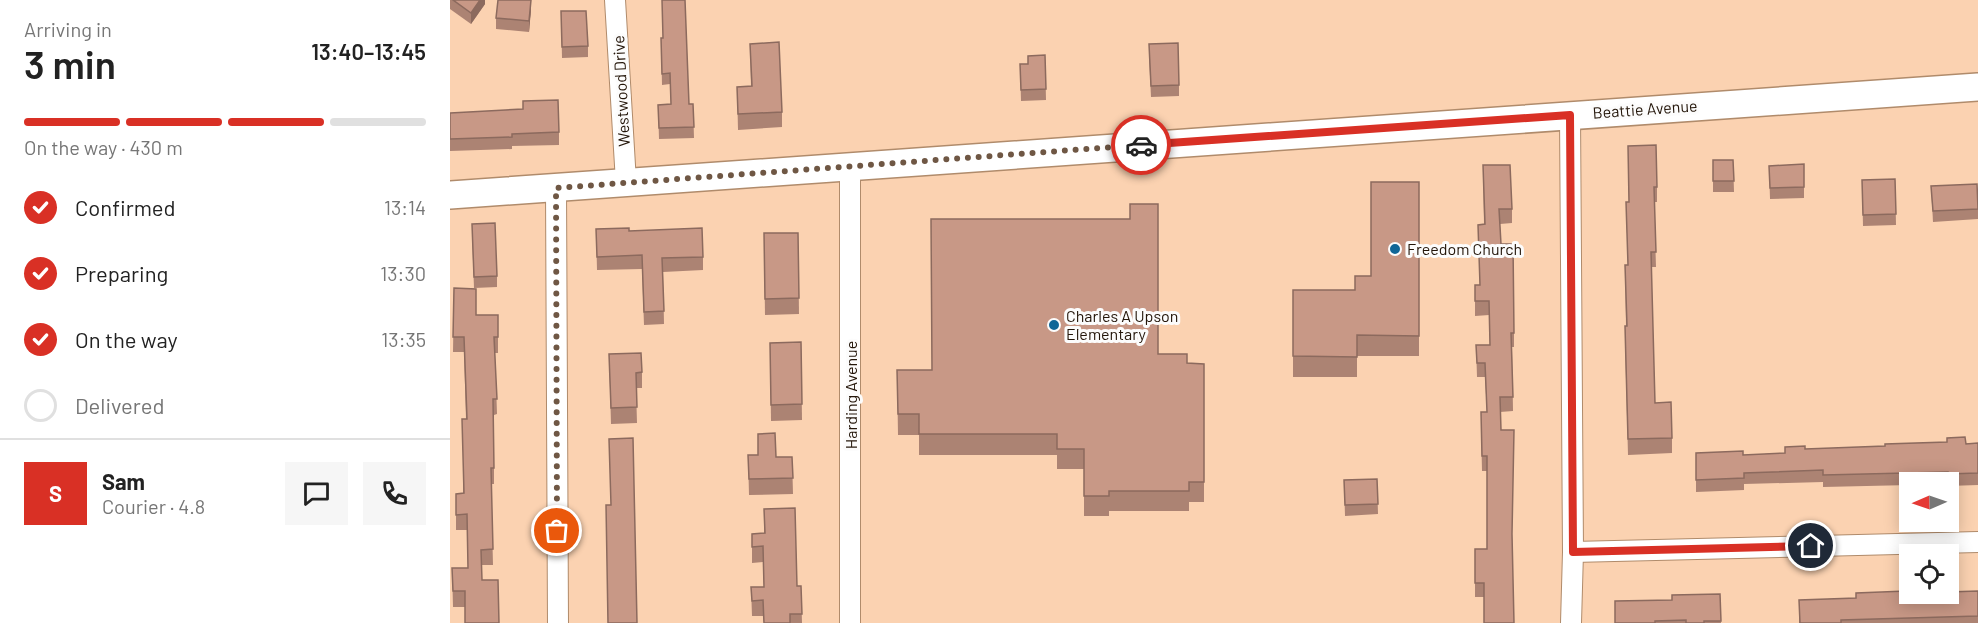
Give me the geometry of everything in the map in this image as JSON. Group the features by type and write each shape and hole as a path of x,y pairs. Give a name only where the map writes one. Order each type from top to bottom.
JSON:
{"street":[{"name":"Westwood Drive","path":"615,0 626,182"},
{"name":"Beattie Avenue","path":"450,195 1978,87"},
{"path":"1570,115 1573,552 1571,623"},
{"name":"Harding Avenue","path":"850,167 850,623"},
{"path":"556,188 558,623"},
{"path":"1573,552 1978,542"}],"building":[{"path":"453,0 480,0 471,13"},
{"path":"498,0 531,0 529,21 496,18"},
{"path":"662,0 685,0 689,104 693,104 694,127 659,128 658,105 671,104 670,73 662,74"},
{"path":"561,11 586,11 588,46 562,47"},
{"path":"779,42 782,112 738,114 737,87 752,86 750,44"},
{"path":"1178,43 1179,85 1151,86 1149,44"},
{"path":"1045,55 1046,89 1021,90 1020,64 1028,64 1028,56"},
{"path":"558,100 559,132 512,134 512,137 450,139 450,113 523,109 523,101"},
{"path":"1656,145 1657,187 1654,187 1656,252 1651,252 1655,403 1671,402 1672,438 1628,439 1625,265 1628,265 1626,202 1629,202 1628,146"},
{"path":"1713,160 1733,160 1734,181 1713,181"},
{"path":"1804,164 1804,187 1770,188 1769,166"},
{"path":"1483,165 1510,165 1512,209 1499,209 1501,244 1513,244 1514,333 1511,333 1513,397 1500,397 1501,430 1514,430 1512,534 1514,623 1484,623 1484,583 1475,583 1475,549 1487,549 1487,456 1482,456 1481,412 1487,412 1485,363 1477,363 1476,345 1490,345 1489,301 1475,301 1475,285 1480,285 1478,225 1485,224"},
{"path":"1895,179 1896,214 1863,215 1862,180"},
{"name":"Freedom Church","path":"1371,182 1419,182 1419,336 1357,335 1357,357 1293,356 1293,290 1355,290 1355,276 1371,276"},
{"path":"1977,184 1978,209 1933,211 1931,186"},
{"path":"1130,204 1158,204 1158,354 1187,354 1187,363 1204,364 1204,482 1189,482 1189,491 1109,491 1109,496 1084,496 1084,449 1057,449 1057,434 919,434 919,414 898,414 897,370 932,370 931,219 1130,219"},
{"path":"495,223 497,276 474,277 472,224"},
{"path":"629,228 629,231 702,228 703,257 662,258 664,311 644,312 642,255 597,257 596,229"},
{"path":"764,233 798,233 799,298 765,299"},
{"path":"454,288 476,289 476,315 498,315 498,337 494,337 497,399 493,399 494,468 491,468 493,549 481,550 482,580 498,580 499,623 465,623 465,591 453,591 452,568 468,568 467,514 456,515 456,494 464,493 462,419 467,419 464,337 453,337"},
{"path":"801,342 802,404 771,405 770,343"},
{"path":"641,353 642,372 636,373 637,407 611,408 609,354"},
{"path":"775,433 776,457 792,457 793,478 749,479 748,455 758,455 758,434"},
{"path":"1965,437 1966,444 1978,443 1978,473 1899,472 1823,475 1823,470 1744,473 1744,478 1696,480 1696,453 1743,451 1743,455 1785,453 1785,447 1805,446 1805,449 1885,446 1885,444 1947,442 1947,438"},
{"path":"633,438 637,623 608,623 606,505 611,505 609,439"},
{"path":"1377,479 1378,504 1345,505 1344,480"},
{"path":"795,508 797,586 801,586 802,614 790,614 790,623 764,623 763,600 752,601 751,587 764,587 763,546 752,547 752,534 765,533 764,509"},
{"path":"1899,591 1899,604 1959,604 1959,592 1978,591 1978,616 1800,623 1799,600 1856,598 1856,593"},
{"path":"1720,594 1721,621 1615,623 1615,601 1672,600 1672,595"}],"way so far":[{"path":"557,531 556,188 1141,145"}],"place":[{"name":"Freedom Church","path":"1395,249"},
{"name":"Charles A Upson Elementary","path":"1054,325"}],"route":[{"path":"1141,145 1570,115 1573,552 1811,546"}]}
